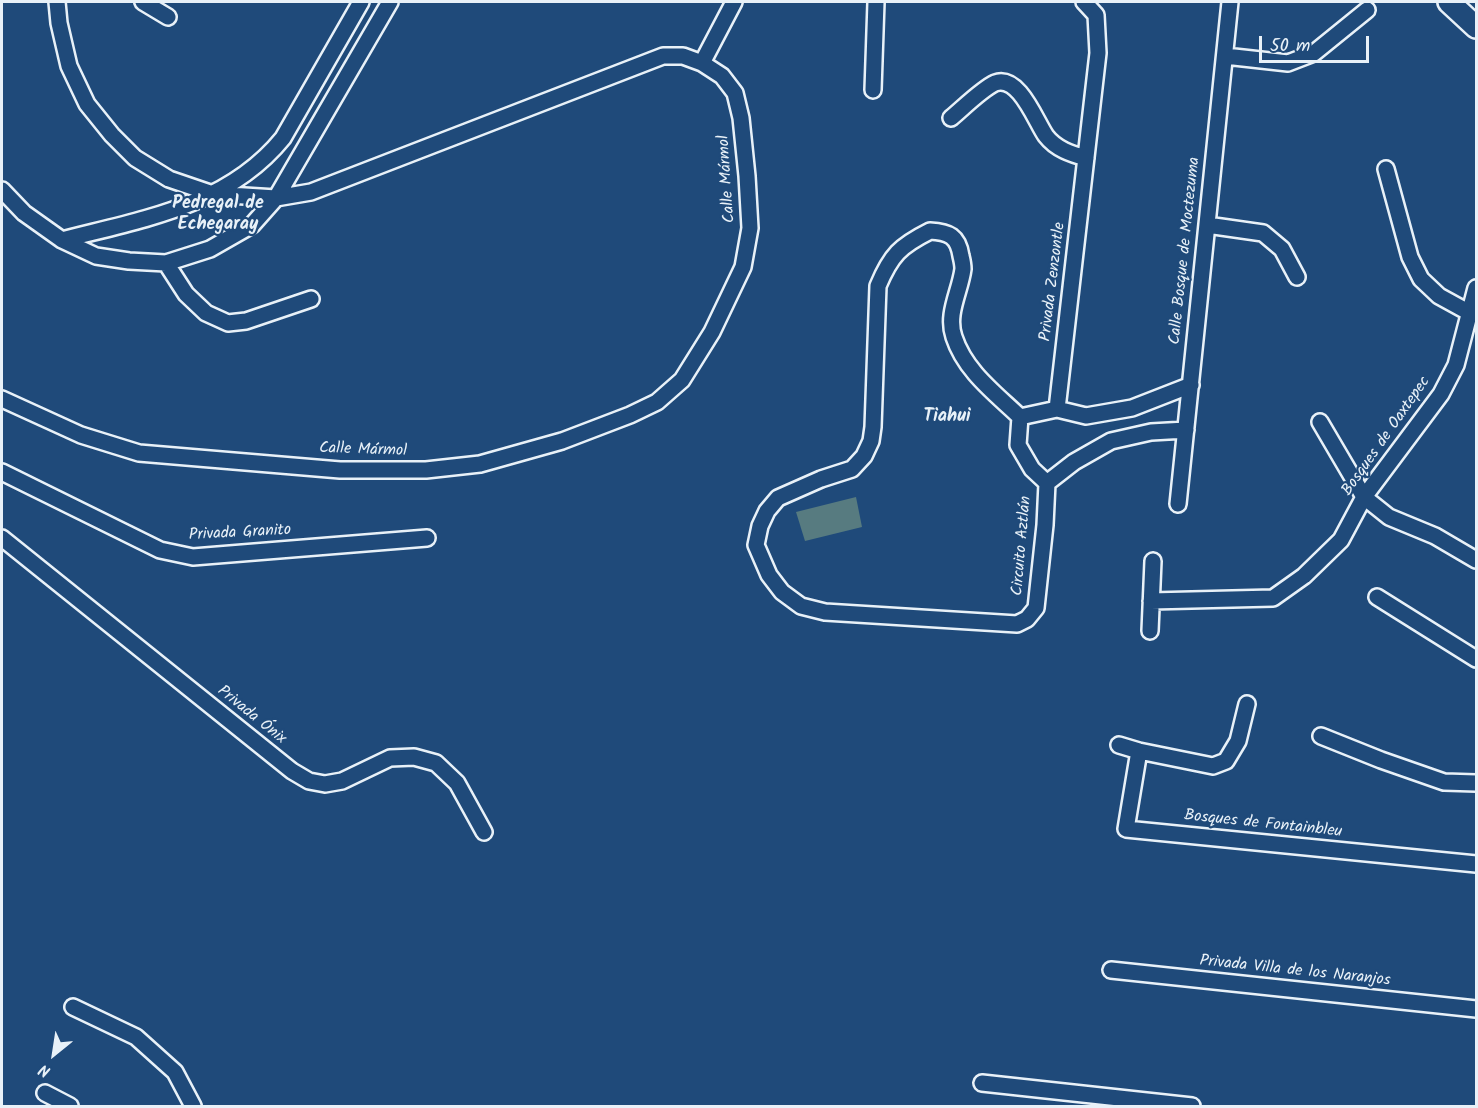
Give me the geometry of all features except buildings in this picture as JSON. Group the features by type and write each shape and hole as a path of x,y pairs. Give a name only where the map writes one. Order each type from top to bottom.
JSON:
{"street":[{"path":"57,2 59,23 69,66 87,104 112,135 135,158 169,179 213,194"},
{"path":"143,2 168,17"},
{"path":"62,240 179,209 213,194 245,174 270,153 283,138 361,2"},
{"path":"2,190 24,213 62,240 96,256 166,263 210,249 252,225 276,198 390,2"},
{"path":"702,63 734,2"},
{"path":"873,90 876,2"},
{"name":"Privada Zenzontle","path":"1058,409 1098,53 1096,15 1084,2"},
{"name":"Calle Bosque de Moctezuma","path":"1178,504 1230,2"},
{"path":"1449,2 1476,27"},
{"path":"1225,56 1288,63 1314,53 1367,10"},
{"name":"Calle Mármol","path":"2,399 81,435 139,453 340,470 426,470 480,464 562,441 657,402 682,380 712,332 743,267 750,228 741,118 735,93 722,76 702,63 682,56 663,56 311,192 276,198 213,194"},
{"path":"951,118 987,88 998,82 1011,84 1025,99 1047,138 1065,152 1086,158"},
{"path":"1386,169 1410,257 1421,279 1439,296 1470,313"},
{"path":"1207,225 1263,233 1282,249 1297,276"},
{"name":"Circuito Aztlán","path":"930,231 943,232 955,238 960,245 963,268 952,310 952,334 962,356 978,378 1020,417 1018,445 1032,469 1047,483 1036,608 1027,619 1017,624 825,612 801,606 782,592 769,575 756,545 760,526 767,511 778,498 821,479 852,469 864,456 871,441 878,286 885,268 895,253 910,240 930,231"},
{"path":"166,263 186,294 206,313 228,323 246,321 311,299"},
{"name":"Bosques de Oaxtepec","path":"1152,601 1273,598 1304,576 1341,540 1364,497 1441,394 1456,365 1476,288"},
{"path":"1020,417 1058,409 1086,416 1132,408 1191,386"},
{"path":"1320,422 1364,497 1389,517 1436,536 1476,560"},
{"path":"1047,483 1074,462 1110,441 1151,432 1186,430"},
{"name":"Privada Granito","path":"2,472 160,550 193,557 427,538"},
{"name":"Privada Ónix","path":"2,538 292,771 309,781 324,784 342,781 390,758 414,757 436,763 457,783 484,832"},
{"path":"1150,631 1153,561"},
{"path":"1377,597 1476,659"},
{"path":"1119,745 1214,766 1226,761 1238,741 1247,704"},
{"path":"1321,736 1444,782 1476,783"},
{"name":"Bosques de Fontainbleu","path":"1139,751 1126,829 1476,864"},
{"name":"Privada Villa de los Naranjos","path":"1111,970 1476,1009"},
{"path":"73,1007 136,1037 175,1072 193,1107"},
{"path":"982,1083 1192,1107"},
{"path":"45,1093 70,1107"}],"green space":[{"path":"856,497 862,527 805,541 796,512"}],"district":[{"name":"Pedregal de Echegaray","path":"218,215"},
{"name":"Tiahui","path":"947,418"}]}
